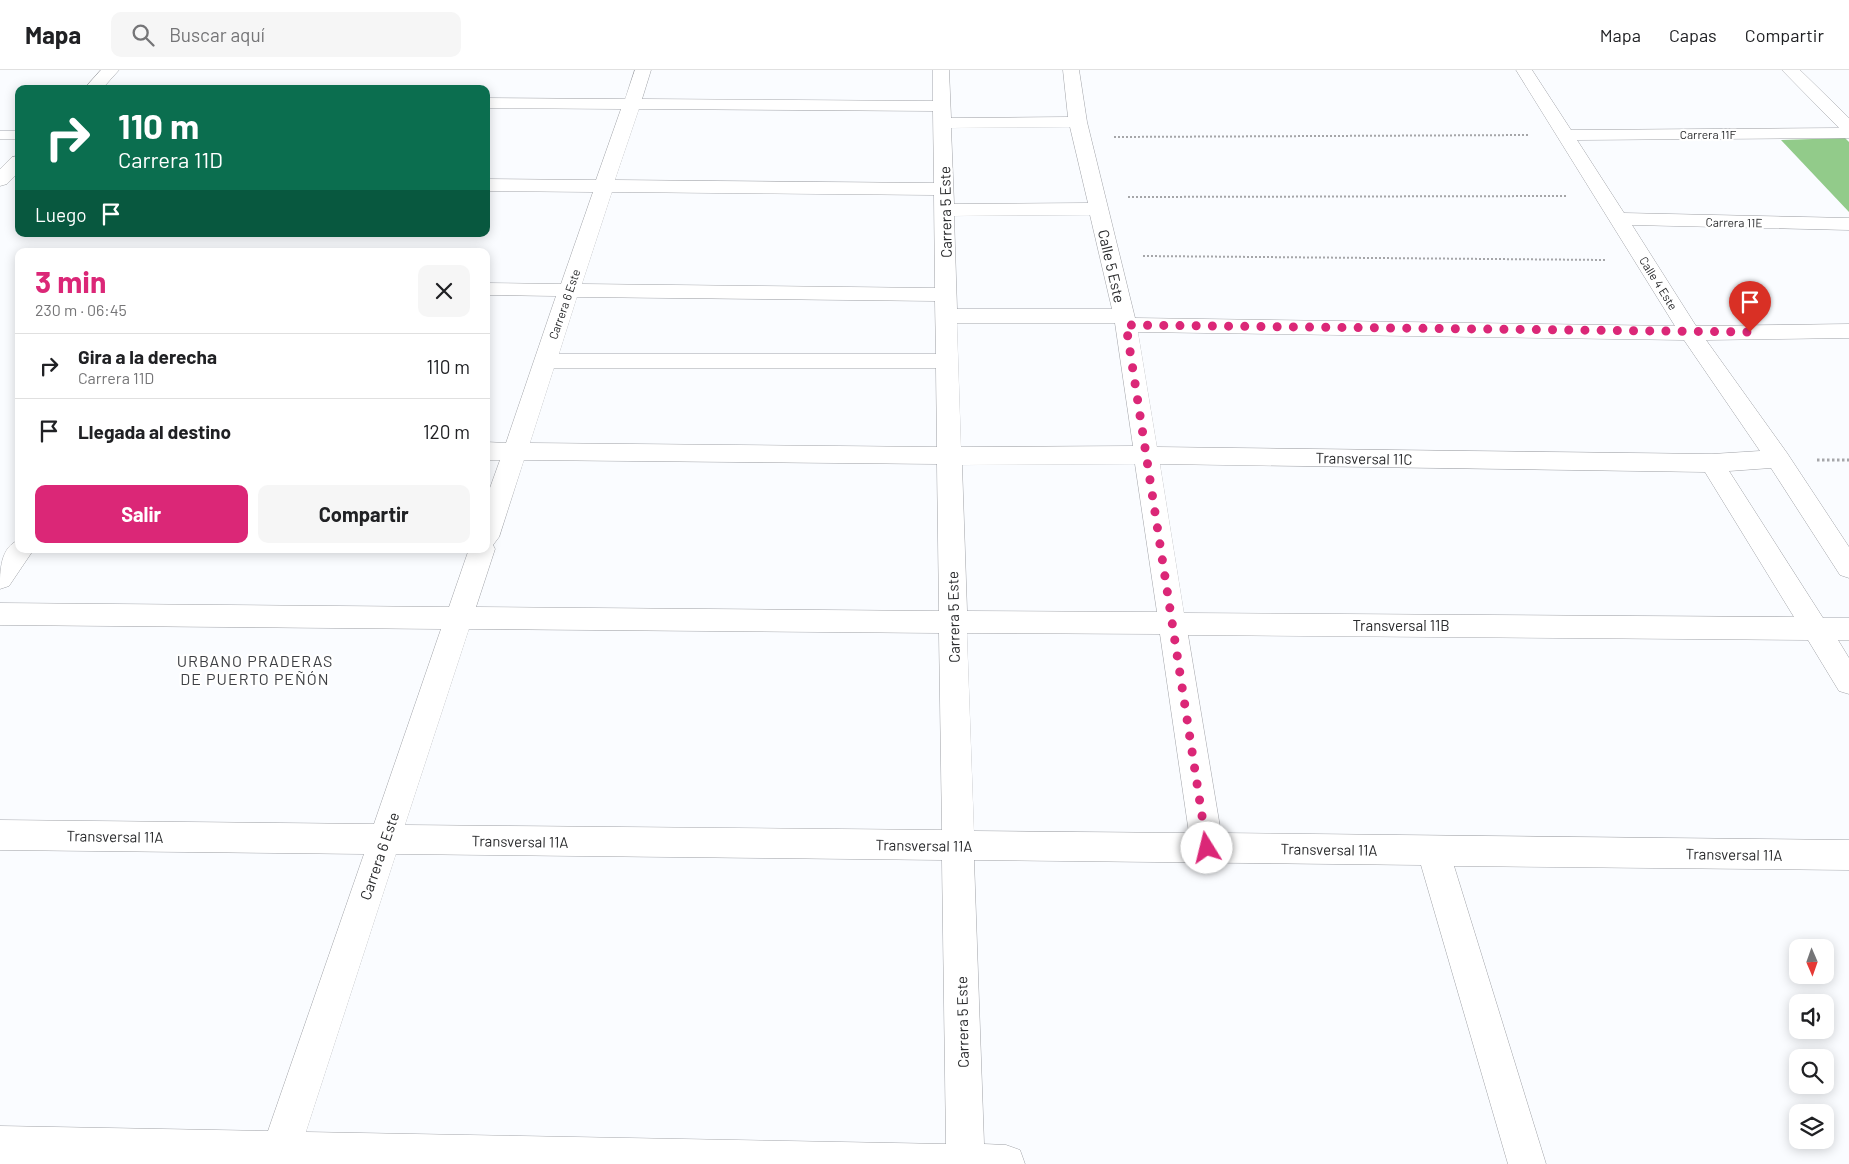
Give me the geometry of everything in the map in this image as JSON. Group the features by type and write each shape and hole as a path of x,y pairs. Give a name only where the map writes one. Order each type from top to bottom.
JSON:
{"street":[{"path":"96,85 111,70"},
{"name":"Carrera 6 Este","path":"490,525 642,70"},
{"name":"Carrera 5 Este","path":"941,70 965,1164"},
{"name":"Calle 5 Este","path":"1071,70 1080,130 1125,320 1207,848"},
{"name":"Calle 4 Este","path":"1524,70 1620,219 1690,333 1778,459 1849,568"},
{"path":"1790,70 1849,128"},
{"path":"490,103 631,104 942,114 1080,130"},
{"name":"Carrera 11F","path":"1566,135 1849,133"},
{"path":"0,180 15,165"},
{"path":"490,185 604,186 1097,203"},
{"name":"Carrera 11E","path":"1620,219 1849,224"},
{"path":"490,290 569,291 947,305 1125,320 1690,333 1849,331"},
{"path":"545,361 948,361"},
{"name":"Transversal 11C","path":"490,451 950,456 1146,455 1712,462 1778,459"},
{"path":"1712,462 1849,682"},
{"path":"0,579 18,553"},
{"name":"Carrera 6 Este","path":"278,1157 481,553"},
{"name":"Transversal 11B","path":"0,614 1849,629"},
{"name":"Transversal 11A","path":"0,835 1849,855"},
{"path":"1433,850 1527,1164"},
{"path":"0,1145 278,1157 1006,1164"}],"lane":[{"path":"0,135 15,135"}],"path":[{"path":"1080,130 1566,135"},
{"path":"1097,203 1605,196"},
{"path":"1109,255 1645,260"}],"green space":[{"path":"1845,138 1849,142 1849,212 1781,140"}],"district":[{"name":"URBANO PRADERAS DE PUERTO PEÑÓN","path":"255,669"}],"route":[{"path":"1207,848 1126,325 1690,333 1750,332"}]}
